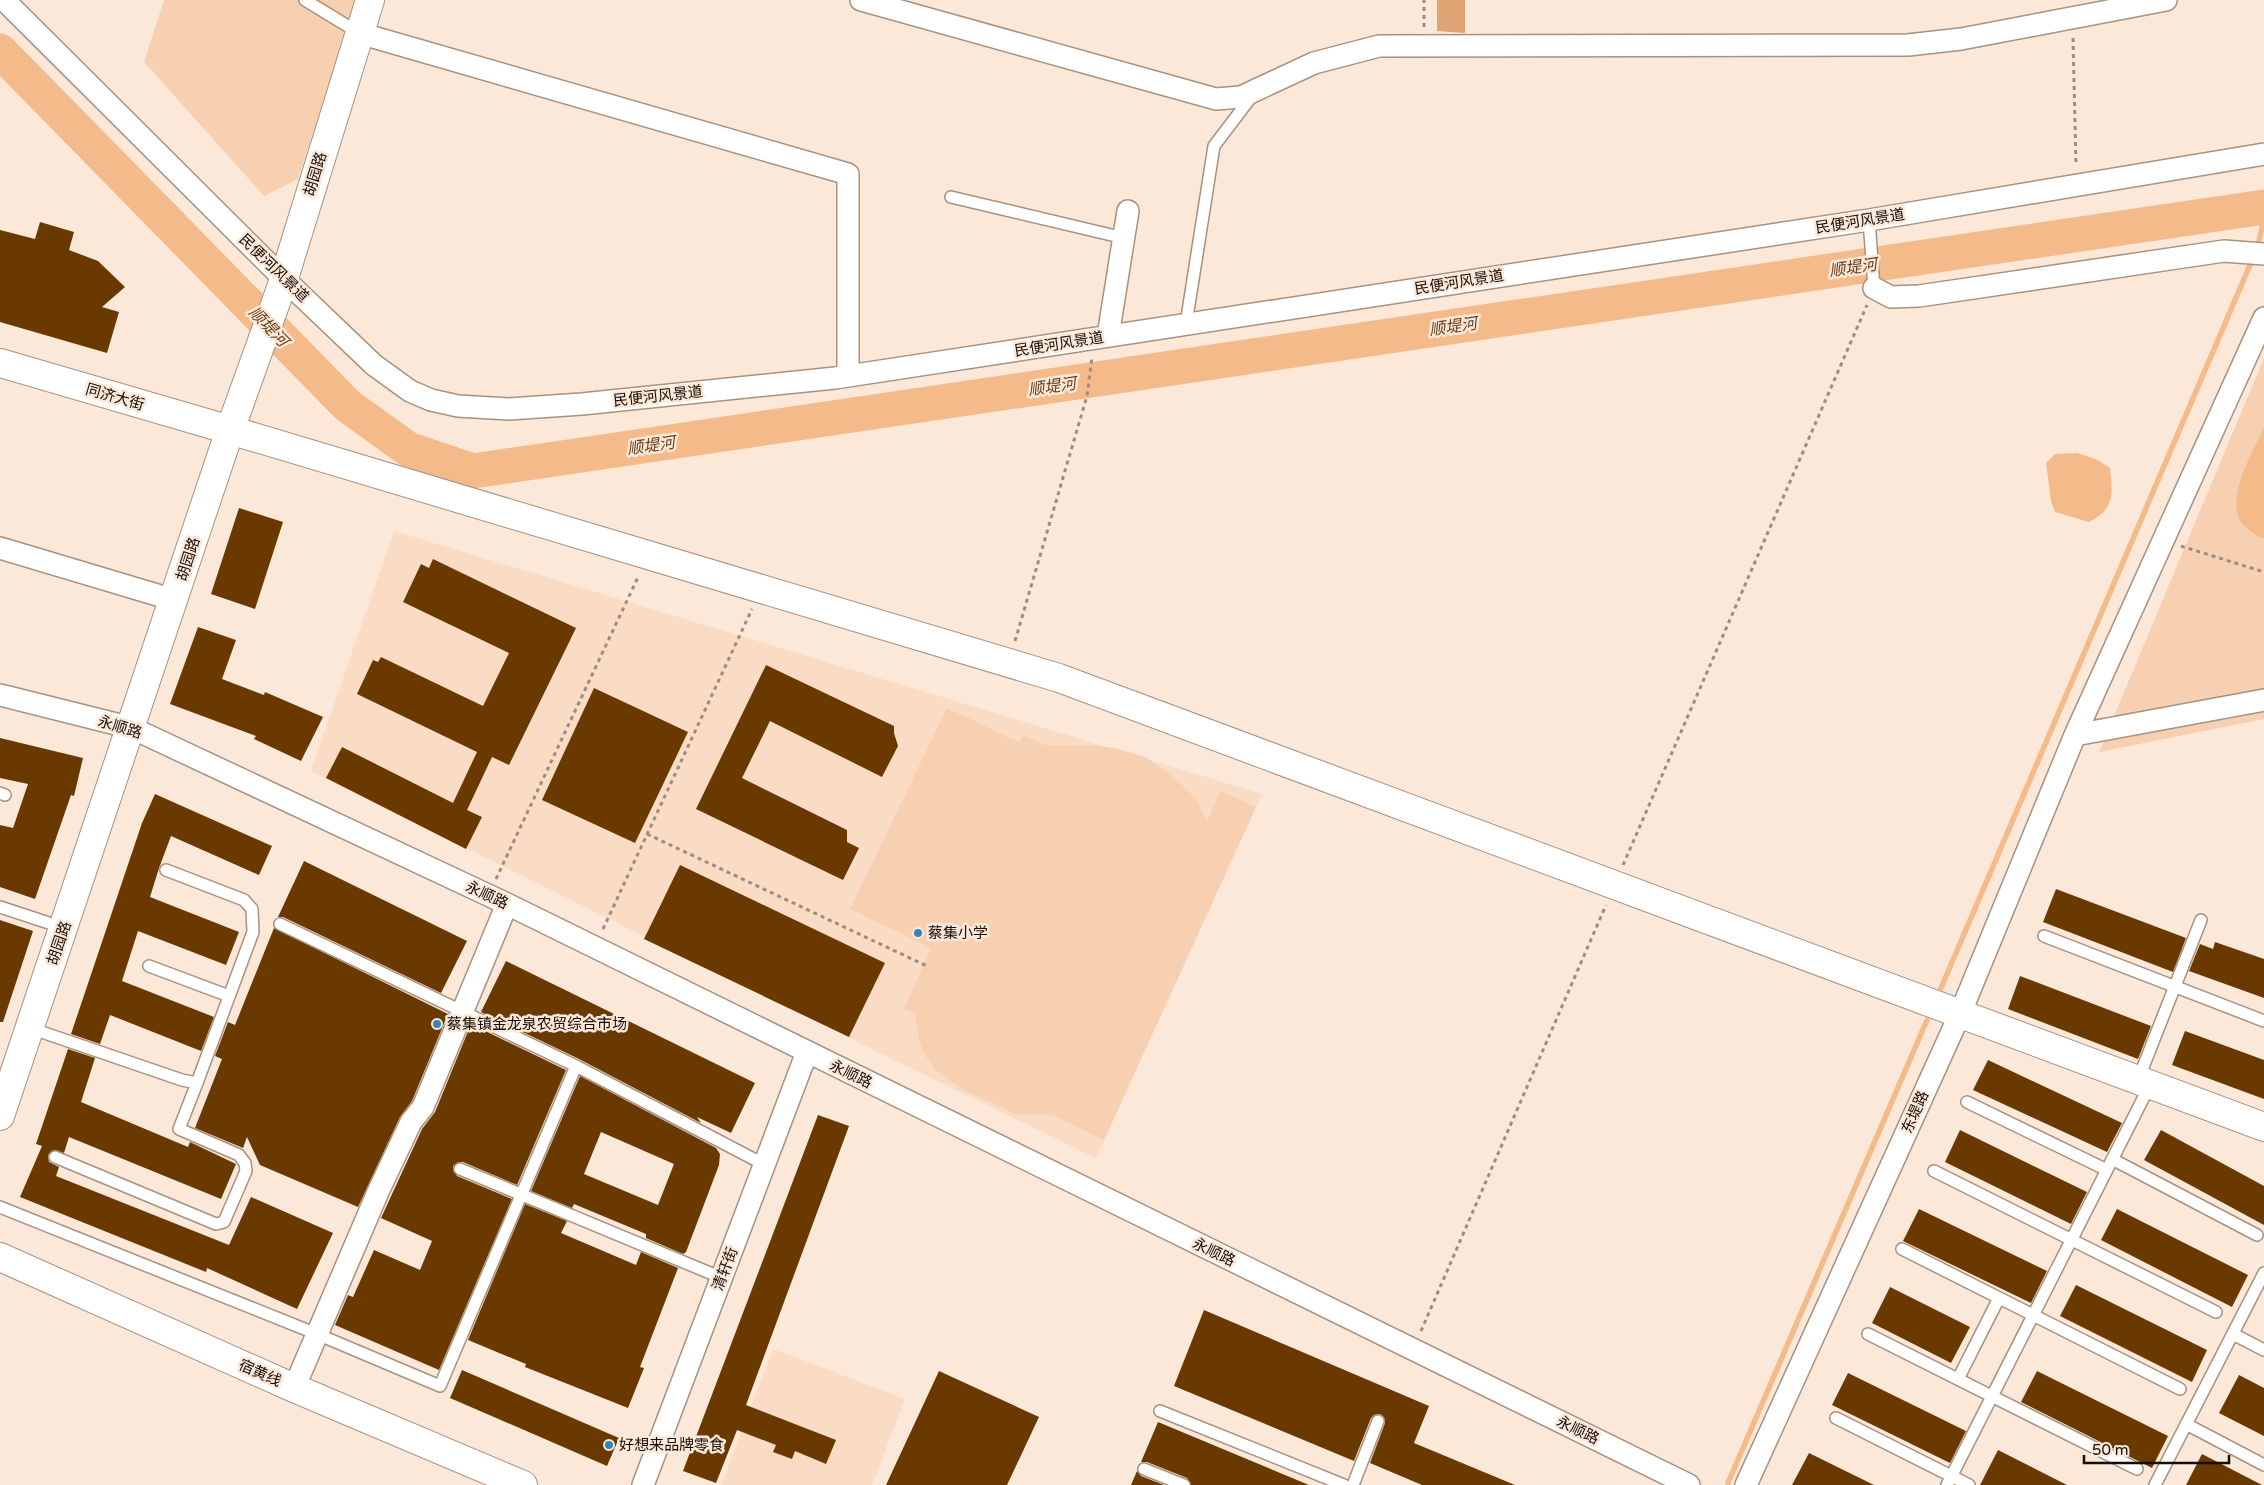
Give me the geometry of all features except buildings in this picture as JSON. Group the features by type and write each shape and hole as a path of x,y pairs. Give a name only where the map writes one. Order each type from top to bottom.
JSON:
{"street":[{"name":"民便河风景道","path":"4,0 282,283 374,364 410,392 431,400 458,406 509,409 582,404 848,376 1869,220 2264,154"},
{"name":"胡园路","path":"0,1116 132,728 230,430 282,283 370,0"},
{"path":"861,0 1216,99 1241,97 1314,63 1379,46 1908,45 1961,39 2166,0"},
{"path":"359,33 848,174 848,376"},
{"path":"1108,336 1128,211"},
{"path":"1874,288 1890,297 1919,296 2224,251 2255,254"},
{"name":"东堤路","path":"1746,1485 1960,1014 2075,735 2264,318"},
{"name":"同济大街","path":"0,363 1059,678 2264,1127"},
{"path":"0,548 174,600"},
{"name":"永顺路","path":"0,695 132,728 507,904 1689,1485"},
{"path":"2075,735 2264,700"},
{"path":"294,1388 394,1158 411,1122 423,1107 507,904"},
{"name":"清轩街","path":"643,1485 807,1052"},
{"name":"宿黄线","path":"0,1257 294,1388 523,1485"}],"lane":[{"path":"305,0 359,33"},
{"path":"1186,324 1214,146 1256,91"},
{"path":"951,197 1124,238"},
{"path":"1869,220 1874,288"},
{"path":"55,1157 216,1224 224,1222 246,1172 245,1164 239,1155 179,1129 254,932 252,909 244,900 166,870"},
{"path":"0,907 64,928"},
{"path":"1949,1481 2112,1159 2144,1082 2175,987 2201,920"},
{"path":"280,924 576,1066 765,1165"},
{"path":"2044,936 2264,1022"},
{"path":"149,966 229,996"},
{"path":"30,1028 182,1080 197,1083"},
{"path":"0,1207 317,1334 440,1386 576,1066"},
{"path":"1967,1102 2107,1170"},
{"path":"2112,1159 2257,1235"},
{"path":"460,1169 722,1278"},
{"path":"1934,1171 2216,1312"},
{"path":"1902,1249 2180,1389"},
{"path":"2155,1485 2264,1273"},
{"path":"1958,1379 1999,1298"},
{"path":"1868,1334 2137,1469"},
{"path":"2233,1334 2264,1350"},
{"path":"1160,1411 1344,1485"},
{"path":"1836,1418 1949,1481 1969,1485"},
{"path":"1353,1485 1378,1421"},
{"path":"2186,1424 2264,1465"},
{"path":"1144,1469 1184,1485"}],"path":[{"path":"1423,45 1424,0"},
{"path":"2073,18 2076,185"},
{"path":"1413,1350 1874,288"},
{"path":"1008,663 1087,396 1092,351"},
{"path":"2164,541 2264,572"},
{"path":"488,895 648,555"},
{"path":"594,947 761,590"},
{"path":"647,834 930,967"}],"shaded area":[{"path":"164,0 357,0 298,179 264,196 144,62"},
{"path":"1437,0 1465,0 1465,33 1437,31"},
{"path":"2264,358 2264,719 2099,752"},
{"path":"2264,427 2264,538 2257,536 2247,528 2239,519 2236,507 2237,493 2246,464"},
{"path":"2077,453 2096,459 2110,468 2112,493 2108,506 2104,512 2089,522 2055,512 2051,501 2046,463 2055,454"},
{"name":"蔡集小学","path":"394,531 1262,794 1096,1158 311,771"},
{"path":"947,708 1019,742 1024,735 1044,745 1089,745 1114,748 1145,757 1176,779 1196,799 1207,821 1220,791 1256,807 1104,1140 1052,1115 1015,1114 960,1088 936,1070 926,1057 919,1041 915,1014 904,1009 931,948 850,909"},
{"path":"773,1349 905,1399 872,1485 721,1485"}],"waterway":[{"name":"顺堤河","path":"0,51 348,406 408,449 473,471 2264,207"},
{"path":"2257,250 2264,218"},
{"path":"1941,988 2253,258"},
{"path":"1728,1483 1927,1020"}],"place":[{"name":"蔡集小学","path":"918,933"},
{"name":"蔡集镇金龙泉农贸综合市场","path":"437,1024"},
{"name":"好想来品牌零食","path":"609,1445"}]}
